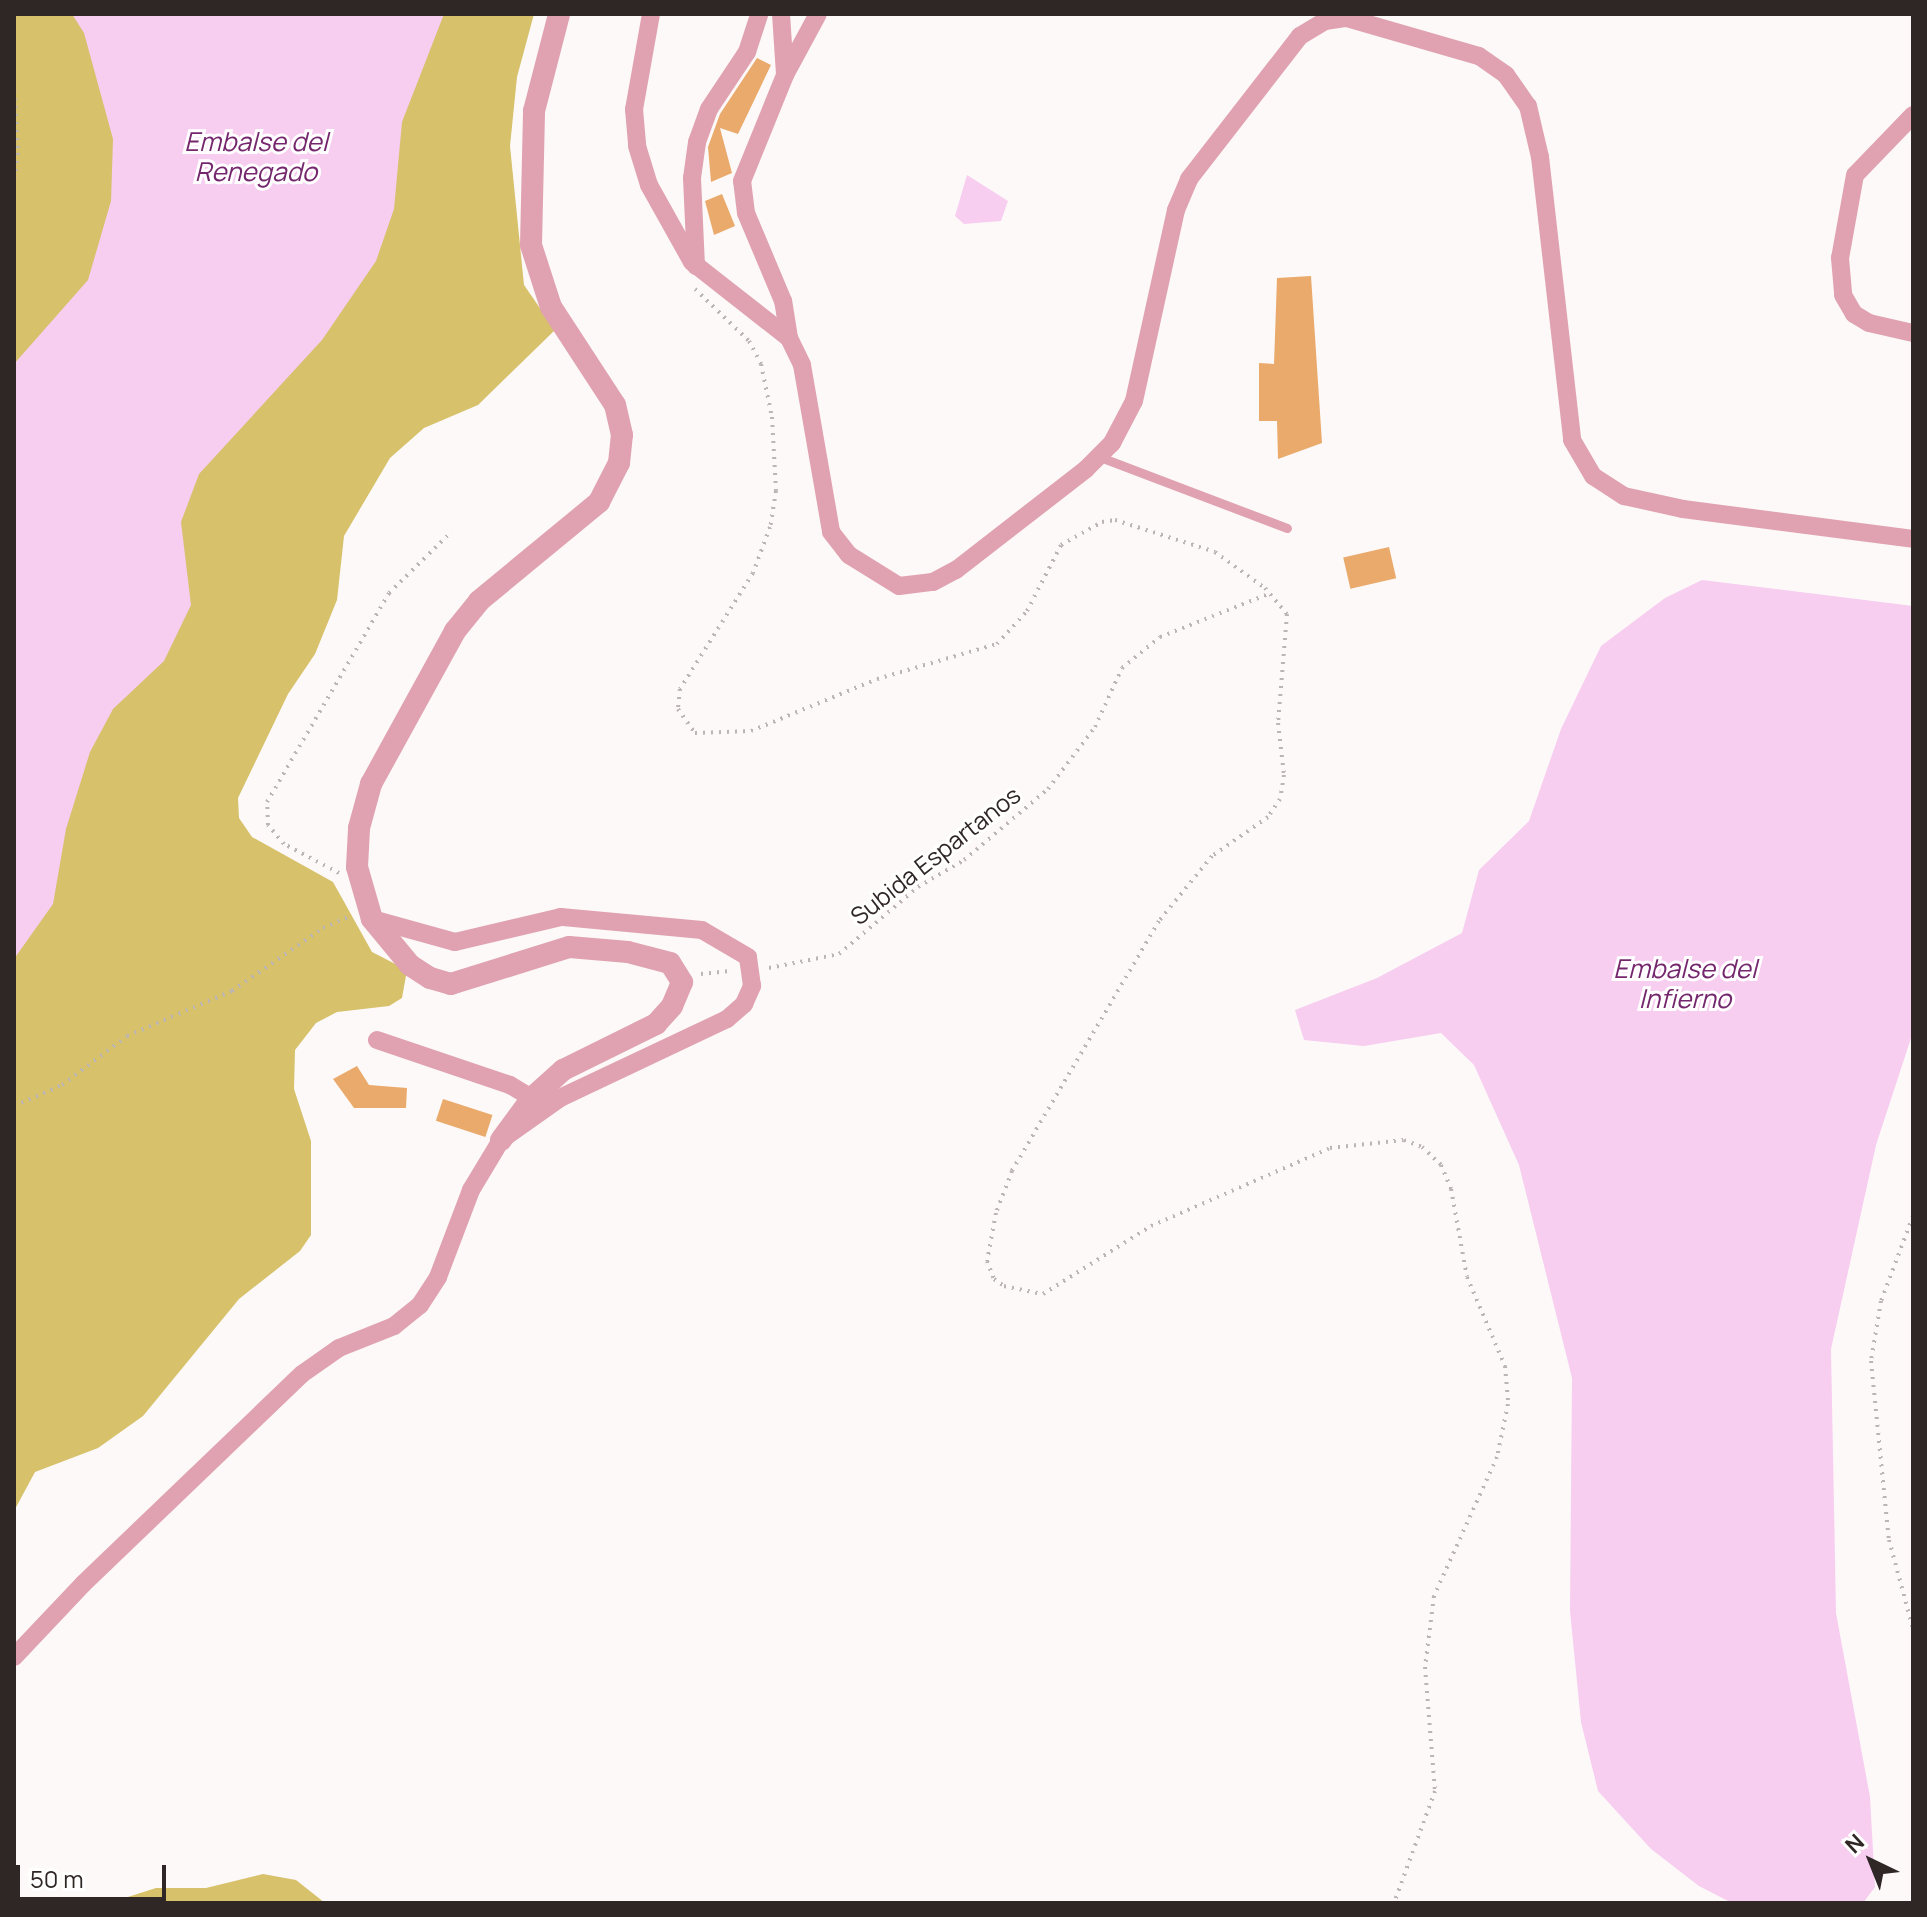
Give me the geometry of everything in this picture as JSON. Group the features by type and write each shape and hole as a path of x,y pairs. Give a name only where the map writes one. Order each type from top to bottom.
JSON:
{"street":[{"path":"14,1657 93,1573 302,1374 339,1348 394,1326 420,1305 438,1277 471,1190 501,1140 532,1098 563,1070 656,1024 672,1006 682,976 670,963 642,955 569,947 451,984 419,972 372,919 357,867 359,828 371,784 455,631 479,601 599,502 619,463 622,435 615,405 551,307 531,245 534,111 559,14"},
{"path":"651,14 635,92 637,146 649,185 694,264 789,338"},
{"path":"694,264 692,178 697,142 713,102 747,52 759,14"},
{"path":"781,14 785,75"},
{"path":"818,14 785,75 747,159 742,192 783,301 789,338 802,365 831,532 849,555 899,586 933,582 956,570 1100,457 1134,401 1176,210 1189,179 1300,36 1325,21 1359,19 1479,56 1506,75 1528,106 1540,157 1572,440 1587,471 1624,496 1683,509 1913,539"},
{"path":"1913,115 1855,175 1840,258 1843,295 1854,314 1869,323 1913,333"},
{"path":"372,919 455,942 561,917 686,928 732,943 748,957 752,969 749,994 727,1019 560,1098 501,1140"},
{"path":"377,1040 510,1085 532,1098"}],"lane":[{"path":"1100,457 1287,528"}],"path":[{"path":"14,82 18,153 14,181"},
{"path":"694,264 699,297 742,332 761,364 772,417 776,491 770,527 753,573 680,689 678,709 695,733 751,731 877,679 997,644 1027,611 1061,545 1102,522 1115,520 1196,543 1271,593 1289,623 1278,723 1285,782 1280,799 1268,817 1212,856 1159,921 1012,1171 996,1213 987,1261 994,1279 1004,1286 1043,1294 1151,1226 1330,1148 1404,1140 1422,1147 1441,1165 1451,1189 1467,1277 1505,1366 1508,1404 1497,1457 1434,1596 1425,1667 1435,1791 1394,1903"},
{"path":"357,867 336,874 284,844 268,825 267,802 389,593 452,531"},
{"name":"Subida Espartanos","path":"682,976 752,969 839,954 1048,789 1095,727 1122,668 1160,637 1271,593"},
{"path":"14,1106 62,1085 127,1036 232,991 323,928 351,916 372,919"},
{"path":"1913,1216 1881,1301 1871,1361 1889,1540 1913,1629"}],"shaded area":[{"path":"14,14 534,14 517,77 510,146 524,285 555,330 478,405 424,428 390,458 344,536 337,600 315,654 288,694 238,798 239,818 252,837 333,882 372,952 407,970 402,998 389,1006 337,1012 316,1023 295,1050 294,1089 311,1141 311,1235 300,1251 239,1299 143,1416 98,1448 35,1472 14,1511"},
{"path":"263,1874 296,1880 325,1903 109,1903 156,1888 206,1888"}],"water":[{"name":"Embalse del Renegado","path":"72,14 444,14 402,122 394,209 376,261 322,340 199,474 181,522 191,605 164,661 113,709 90,752 66,829 53,904 14,959 14,364 88,280 111,201 113,139 84,33"},
{"path":"967,175 1008,201 1001,221 964,224 955,216"},
{"name":"Embalse del Infierno","path":"1702,580 1913,606 1913,1032 1876,1145 1831,1349 1836,1613 1870,1797 1875,1887 1863,1903 1732,1903 1699,1886 1651,1849 1598,1791 1581,1722 1570,1611 1572,1378 1519,1165 1474,1065 1441,1033 1364,1046 1304,1040 1295,1010 1377,978 1462,933 1479,870 1529,821 1561,729 1601,646 1665,598"}],"building":[{"path":"757,58 771,65 738,134 720,128 732,173 711,182 708,147 720,114"},
{"path":"722,194 735,226 714,235 705,201"},
{"path":"1311,276 1322,443 1278,459 1277,421 1259,421 1259,363 1274,364 1277,278"},
{"path":"1389,547 1396,578 1350,589 1343,558"},
{"path":"357,1066 369,1085 407,1088 406,1108 354,1108 333,1079"},
{"path":"443,1099 492,1115 485,1137 436,1121"}]}
